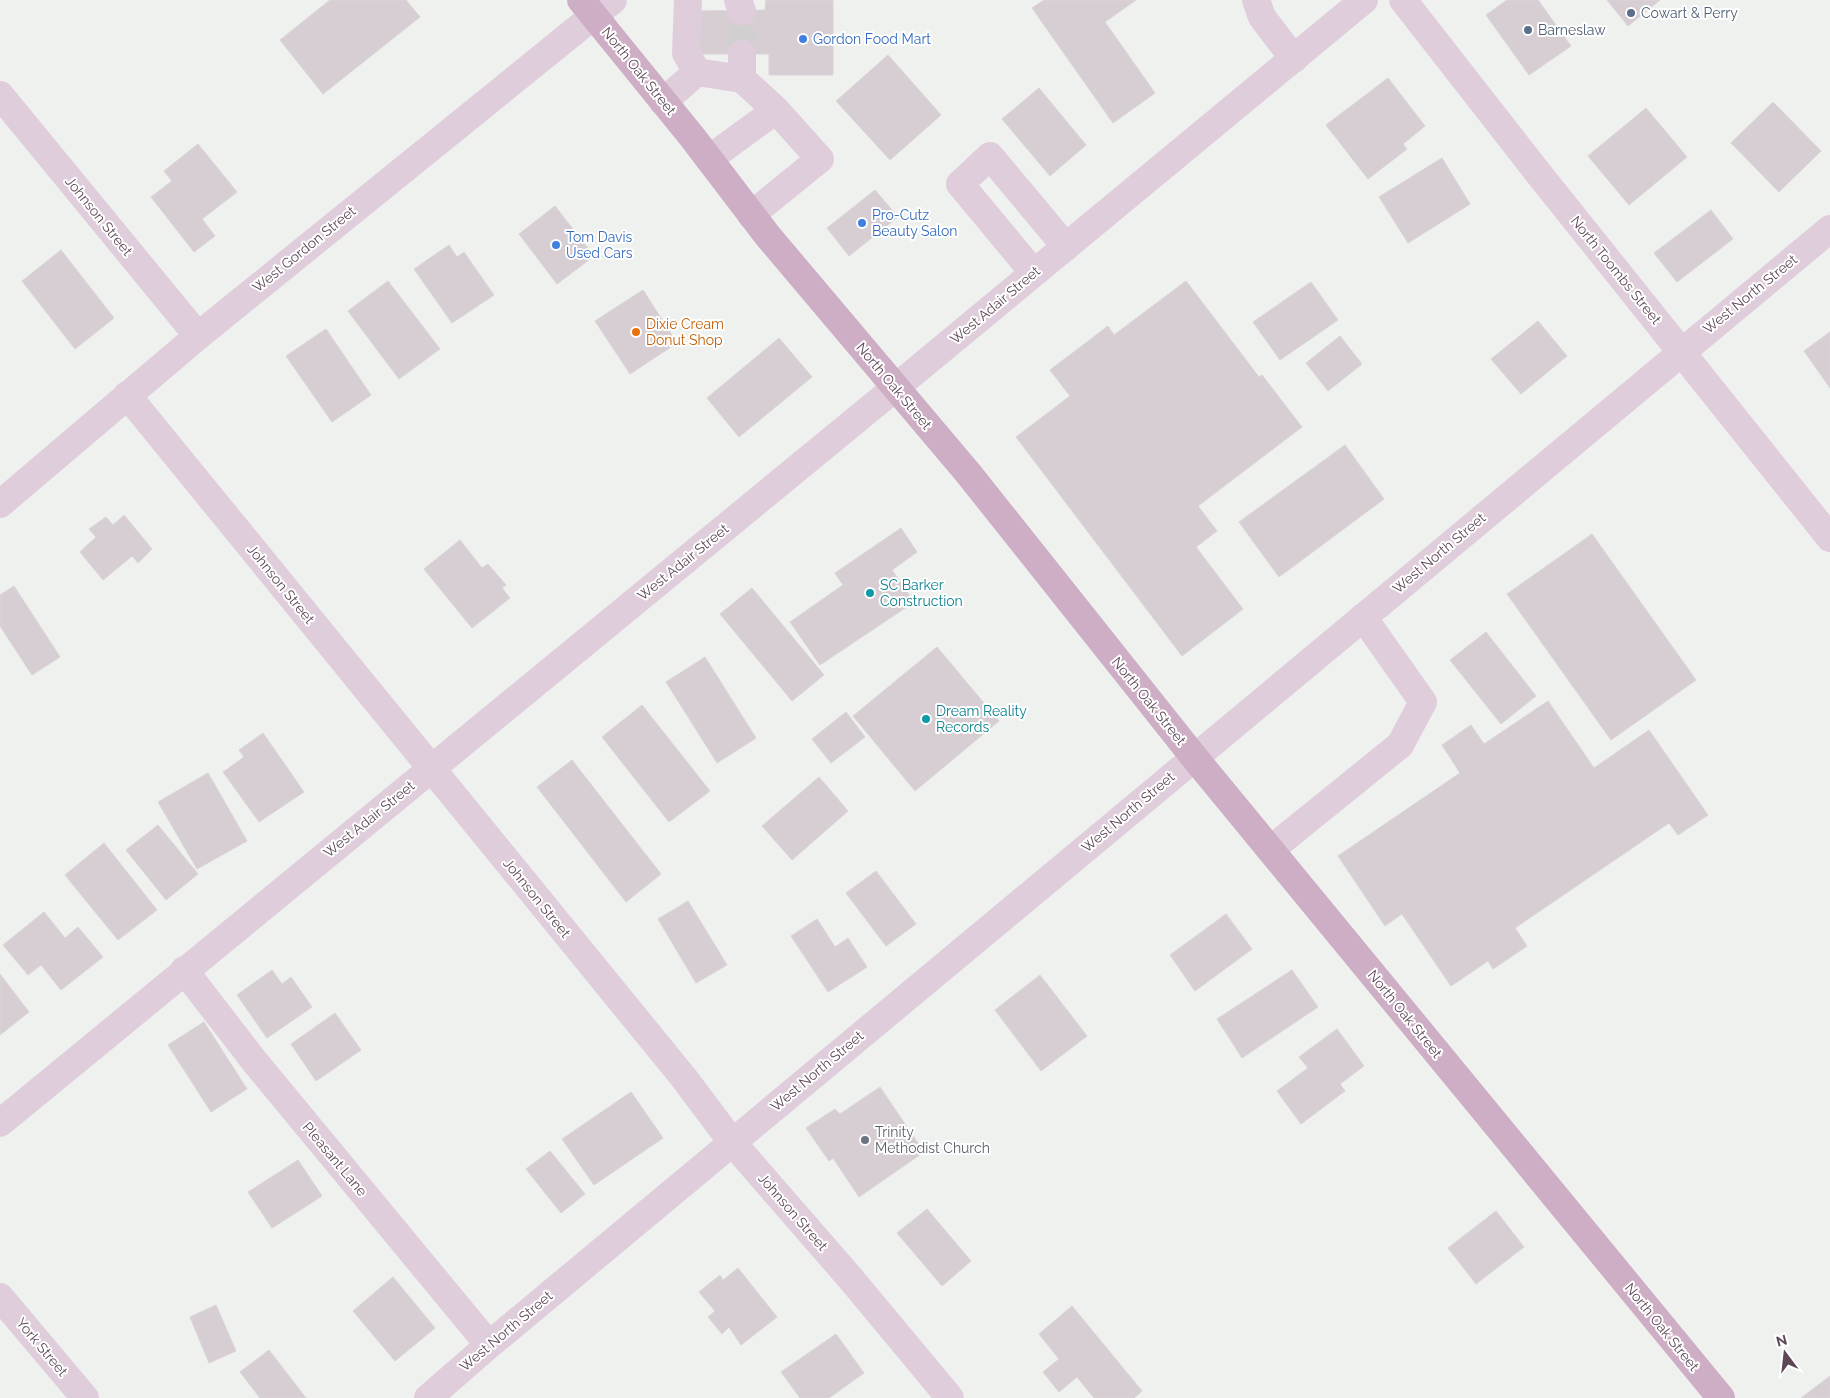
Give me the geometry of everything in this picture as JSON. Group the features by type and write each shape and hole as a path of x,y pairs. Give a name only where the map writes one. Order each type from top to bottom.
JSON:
{"main road":[{"name":"North Oak Street","path":"596,5 663,102 766,235 968,473 1194,757 1721,1398"}],"street":[{"path":"688,0 686,53 697,72"},
{"path":"1256,0 1262,17 1294,59"},
{"name":"West Adair Street","path":"0,1123 1364,0"},
{"name":"North Toombs Street","path":"1404,0 1535,169 1830,538"},
{"name":"West Gordon Street","path":"0,504 127,395 596,5"},
{"path":"663,102 697,72 742,66 776,110 820,159 751,215"},
{"name":"Johnson Street","path":"0,95 198,336"},
{"path":"709,159 776,110"},
{"path":"1034,273 960,184 990,156 1066,247"},
{"name":"West North Street","path":"428,1398 489,1344 1830,229"},
{"name":"Johnson Street","path":"127,395 684,1078 732,1142 851,1279 950,1398"},
{"path":"1270,850 1400,745 1423,702 1363,617"},
{"name":"Pleasant Lane","path":"184,970 255,1062 489,1344"},
{"name":"York Street","path":"0,1297 85,1398"}],"building":[{"path":"330,0 406,0 420,17 323,94 280,40"},
{"path":"766,0 833,0 833,75 769,75 769,54 698,54 698,11 765,10"},
{"path":"1044,0 1136,0 1105,22 1155,93 1113,123 1032,8"},
{"name":"Barneslaw","path":"1507,0 1538,0 1571,46 1529,75 1486,15"},
{"name":"Cowart & Perry","path":"1607,0 1660,0 1628,26"},
{"path":"888,55 941,115 890,160 836,101"},
{"path":"1388,78 1425,126 1403,144 1407,149 1368,179 1326,125"},
{"path":"1039,88 1086,145 1050,176 1002,119"},
{"path":"1773,102 1821,151 1779,192 1731,143"},
{"path":"1646,108 1687,157 1629,205 1588,156"},
{"path":"198,144 237,192 202,219 215,236 194,252 151,197 172,181 164,171"},
{"path":"1442,158 1470,204 1408,243 1379,197"},
{"name":"Pro-Cutz Beauty Salon","path":"875,190 898,217 849,256 827,228"},
{"name":"Tom Davis Used Cars","path":"555,206 594,256 557,284 519,234"},
{"path":"1711,210 1733,239 1677,282 1654,253"},
{"path":"449,245 457,257 464,252 494,295 452,323 414,269"},
{"path":"61,250 114,318 75,349 22,281"},
{"path":"388,281 440,349 399,379 348,311"},
{"path":"1186,281 1259,377 1262,375 1302,427 1198,506 1217,531 1196,547 1243,609 1182,656 1016,437 1070,396 1050,370 1108,326 1114,335"},
{"path":"1311,282 1338,320 1280,360 1253,322"},
{"name":"Dixie Cream Donut Shop","path":"643,290 677,343 630,374 595,321"},
{"path":"1538,321 1567,356 1521,394 1491,359"},
{"path":"326,329 371,395 332,422 286,356"},
{"path":"1830,332 1830,388 1804,351"},
{"path":"1340,336 1362,364 1328,391 1306,363"},
{"path":"779,338 812,377 739,437 707,398"},
{"path":"1345,445 1384,499 1279,577 1239,522"},
{"path":"124,515 152,549 138,563 132,556 103,580 80,552 96,537 89,529 106,517 113,525"},
{"name":"SC Barker Construction","path":"901,528 917,552 892,570 914,602 820,665 790,622 843,585 835,573"},
{"path":"1592,534 1696,680 1611,740 1507,594"},
{"path":"460,540 482,568 488,564 506,585 502,588 510,598 472,628 424,569"},
{"path":"14,586 60,657 32,675 0,626 0,595"},
{"path":"752,588 824,675 792,701 720,614"},
{"path":"1486,632 1536,696 1501,724 1450,660"},
{"name":"Dream Reality Records","path":"937,647 999,721 915,791 853,716"},
{"path":"705,657 756,738 717,763 666,682"},
{"path":"1548,701 1594,768 1649,730 1708,815 1678,835 1669,823 1515,928 1527,946 1493,969 1488,961 1451,986 1402,914 1385,926 1338,856 1460,773 1442,745 1471,725 1484,744"},
{"path":"642,705 710,791 669,822 602,737"},
{"path":"846,712 865,737 831,763 812,739"},
{"path":"263,733 304,792 259,822 223,772 244,757 239,750"},
{"path":"572,760 661,874 626,902 537,787"},
{"path":"208,773 247,841 197,869 158,802"},
{"path":"819,777 848,811 792,860 762,826"},
{"path":"158,825 198,874 166,900 126,850"},
{"path":"104,843 157,910 118,940 65,875"},
{"path":"876,871 916,924 886,946 846,893"},
{"path":"688,901 727,965 696,983 658,919"},
{"path":"44,912 65,938 78,927 103,957 61,990 41,965 28,975 3,945"},
{"path":"1226,914 1252,949 1195,991 1170,955"},
{"path":"817,919 835,947 848,938 867,967 828,992 791,936"},
{"path":"272,970 282,984 291,977 312,1007 267,1038 237,995"},
{"path":"1292,970 1318,1007 1242,1058 1217,1019"},
{"path":"0,974 29,1012 0,1035"},
{"path":"1040,975 1087,1036 1041,1071 995,1010"},
{"path":"335,1013 361,1050 316,1081 291,1044"},
{"path":"204,1022 247,1089 211,1112 168,1045"},
{"path":"1337,1029 1364,1066 1340,1084 1345,1091 1301,1124 1277,1091 1308,1068 1299,1057"},
{"name":"Trinity Methodist Church","path":"880,1087 924,1152 859,1197 833,1158 829,1161 806,1128 835,1109 840,1114"},
{"path":"631,1092 663,1138 594,1185 562,1139"},
{"path":"550,1151 585,1194 561,1213 526,1169"},
{"path":"298,1160 322,1196 272,1228 248,1192"},
{"path":"927,1209 971,1261 942,1286 897,1233"},
{"path":"1496,1211 1524,1247 1476,1284 1448,1248"},
{"path":"738,1268 777,1317 741,1345 729,1327 722,1334 708,1317 715,1311 699,1292 720,1275 723,1280"},
{"path":"393,1277 435,1328 395,1361 353,1311"},
{"path":"216,1305 236,1351 209,1363 190,1317"},
{"path":"1072,1306 1142,1391 1134,1398 1094,1398 1077,1377 1059,1392 1043,1372 1059,1359 1039,1334"},
{"path":"836,1334 864,1373 829,1398 800,1398 781,1372"},
{"path":"269,1350 306,1398 260,1398 240,1372"},
{"path":"1830,1376 1830,1398 1801,1398"}],"tunnel":[{"path":"742,11 742,54"}],"place":[{"name":"Cowart & Perry","path":"1631,13"},
{"name":"Barneslaw","path":"1528,30"},
{"name":"Gordon Food Mart","path":"803,39"},
{"name":"Pro-Cutz Beauty Salon","path":"862,223"},
{"name":"Tom Davis Used Cars","path":"556,245"},
{"name":"Dixie Cream Donut Shop","path":"636,332"},
{"name":"SC Barker Construction","path":"870,593"},
{"name":"Dream Reality Records","path":"926,719"},
{"name":"Trinity Methodist Church","path":"865,1140"}]}
